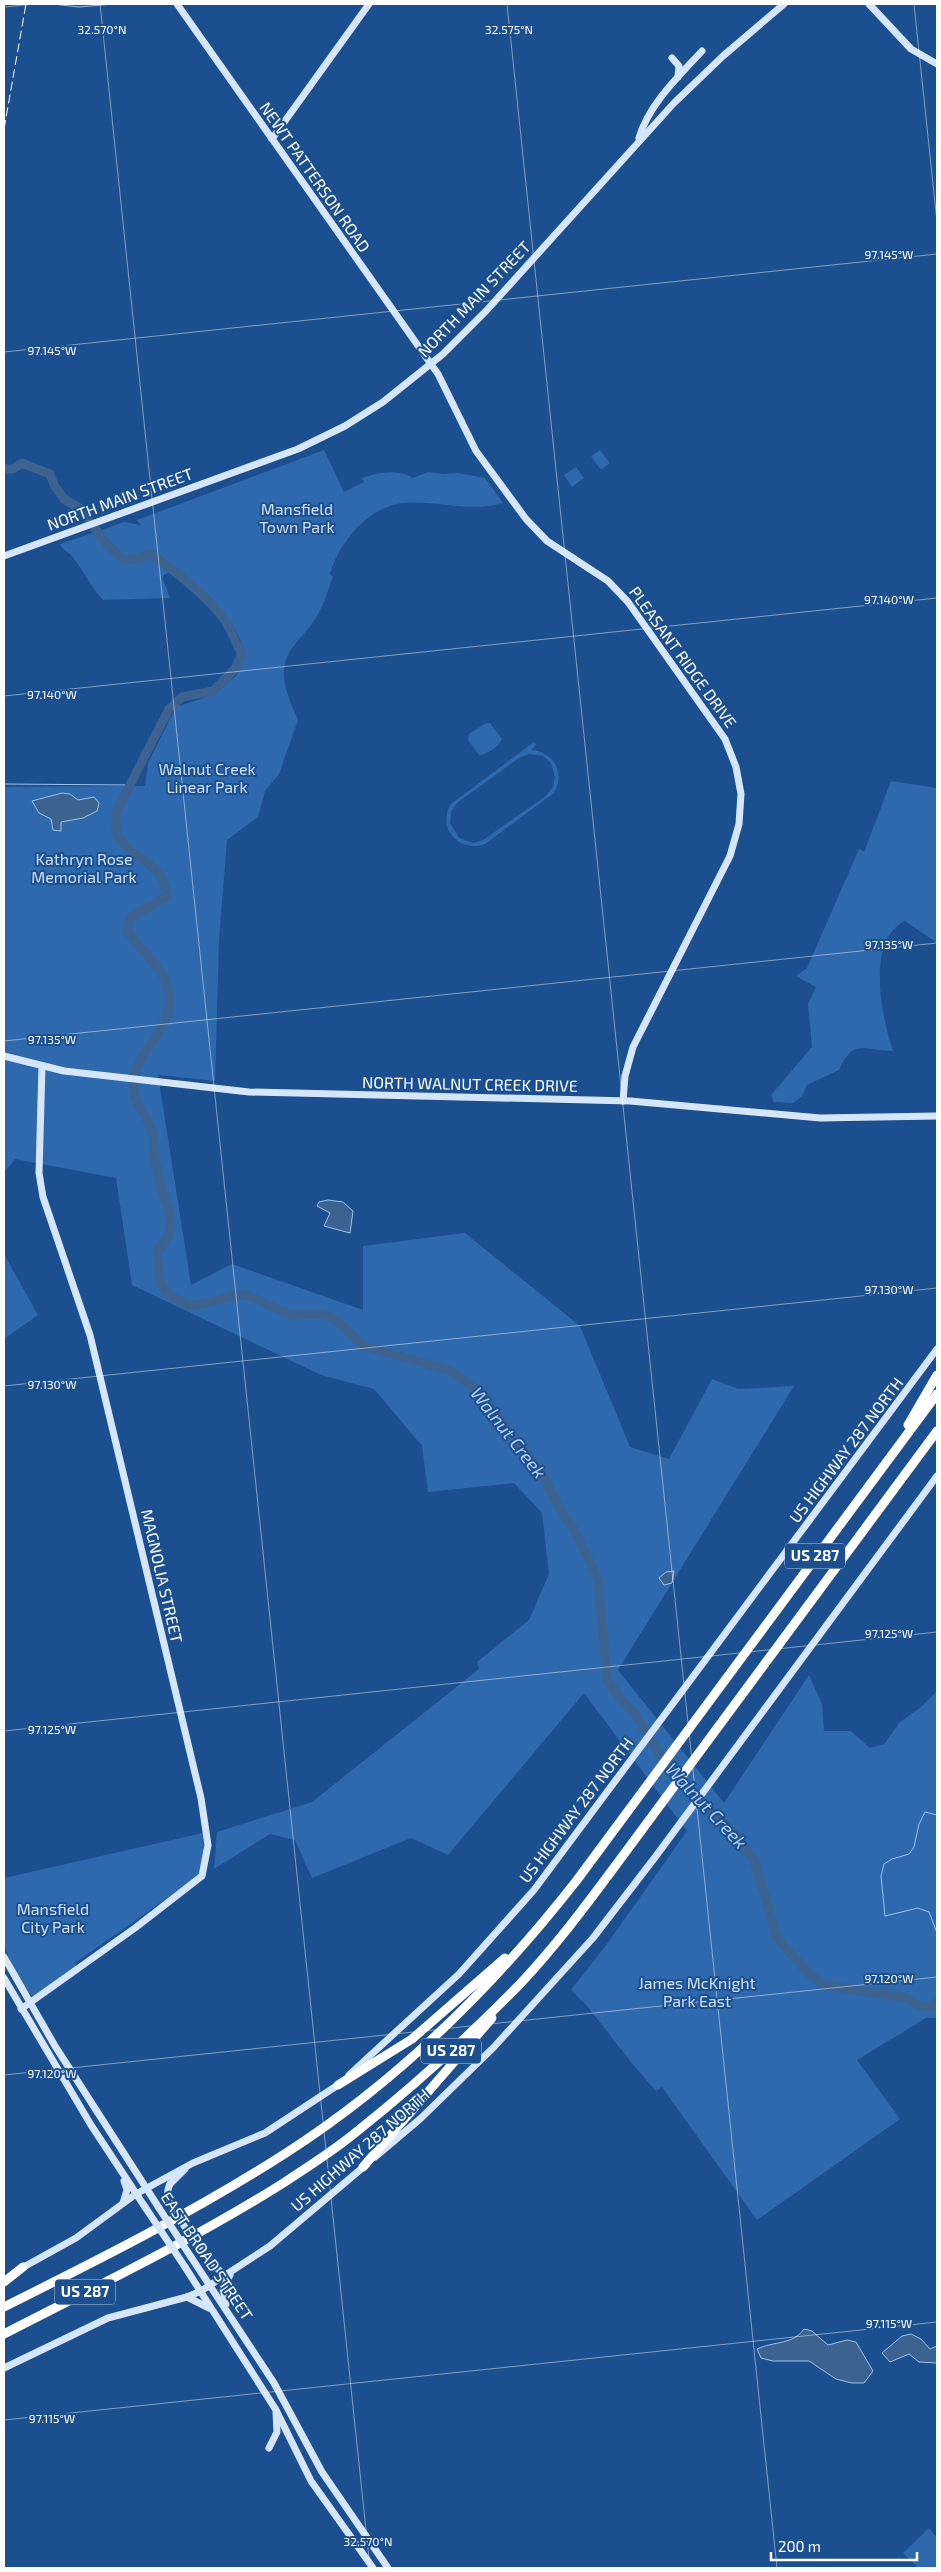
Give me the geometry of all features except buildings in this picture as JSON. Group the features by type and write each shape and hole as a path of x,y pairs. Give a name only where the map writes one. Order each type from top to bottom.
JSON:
{"highway":[{"path":"903,1439 905,1428 937,1376"},
{"name":"US 287","path":"4,2307 183,2216 287,2153 378,2086 418,2052 485,1987 525,1944 577,1880 937,1394"},
{"name":"US 287","path":"4,2334 196,2234 255,2201 318,2160 355,2134 422,2076 517,1987 570,1926 712,1737 937,1430"},
{"path":"924,1448 937,1439"},
{"path":"338,2085 412,2040 515,1949 525,1944"},
{"path":"363,2167 507,2002 517,1987"},
{"path":"4,2280 23,2267"}],"main road":[{"name":"NEWT PATTERSON ROAD","path":"178,4 431,365"},
{"path":"272,140 370,4"},
{"name":"NORTH MAIN STREET","path":"4,556 276,457 331,433 384,402 431,365 486,311 639,140 723,56 784,4"},
{"path":"869,4 880,18 911,49 937,64"},
{"path":"639,140 644,121 677,78 702,51"},
{"path":"672,58 679,66 677,78"},
{"name":"PLEASANT RIDGE DRIVE","path":"431,365 444,385 463,428 476,451 526,519 547,541 608,581 628,602 715,723 725,739 736,767 741,806 730,856 633,1047 625,1076 623,1101"},
{"name":"NORTH WALNUT CREEK DRIVE","path":"4,1056 42,1066 114,1078 249,1092 623,1101 820,1118 937,1116"},
{"name":"MAGNOLIA STREET","path":"21,2009 135,1928 202,1876 208,1845 201,1798 90,1335 43,1197 39,1173 42,1066"},
{"name":"US HIGHWAY 287 NORTH","path":"23,2267 76,2238 136,2194 186,2167 265,2134 338,2085 406,2025 498,1933 534,1890 628,1765 937,1349"},
{"name":"US HIGHWAY 287 NORTH","path":"4,2368 108,2318 187,2297 232,2273 270,2246 457,2085 521,2019 593,1938 937,1476"},
{"name":"EAST BROAD STREET","path":"5,1962 101,2119 274,2383 322,2472 388,2568"},
{"name":"EAST BROAD STREET","path":"4,1978 91,2125 201,2291 276,2410 312,2481 373,2568"},
{"path":"47,2052 55,2046"},
{"path":"91,2125 101,2119"},
{"path":"186,2167 170,2184 167,2192 171,2204 210,2262 219,2270 232,2273 223,2288 227,2310"},
{"path":"120,2171 127,2190 122,2205"},
{"path":"187,2297 204,2304 212,2310"},
{"path":"269,2448 277,2432 276,2410"}],"green space":[{"path":"324,450 344,492 364,482 362,478 381,473 401,473 413,478 428,472 458,473 485,478 503,503 491,506 466,507 429,503 404,503 379,511 367,519 357,528 340,550 330,574 333,577 324,602 312,624 288,656 284,674 285,684 298,720 279,774 265,791 258,817 227,840 219,940 215,1081 158,1075 191,1285 232,1264 363,1310 363,1246 465,1233 580,1326 630,1447 669,1459 712,1379 739,1389 794,1386 618,1670 724,1803 809,1675 822,1704 824,1731 851,1731 870,1748 884,1744 900,1722 921,1707 937,1691 937,2018 926,2018 857,2060 900,2119 757,2220 662,2087 656,2091 587,2006 571,1990 607,1944 687,1831 584,1693 448,1855 411,1838 312,1878 295,1840 270,1834 214,1869 217,1832 312,1802 479,1669 477,1662 529,1620 549,1574 542,1513 514,1483 428,1492 422,1446 374,1389 321,1375 132,1285 116,1178 15,1159 4,1170 4,787 145,786 148,763 176,707 213,695 237,675 245,653 241,640 226,616 207,595 176,567 162,577 170,598 103,600 75,560 60,544 124,522 141,525 137,520"},
{"path":"600,450 610,463 601,470 591,456"},
{"path":"576,467 584,478 572,487 564,475"},
{"path":"486,723 490,723 502,739 492,750 479,755 468,740 469,734"},
{"path":"534,742 536,745 531,750 546,754 555,764 558,771 559,778 554,793 485,844 467,845 459,842 453,836 448,829 446,821 451,804","holes":["529,754 543,756 551,763 555,777 553,787 546,796 483,840 473,843 459,838 450,823 451,812 457,803 519,758"]},
{"path":"891,781 937,788 937,943 905,921 893,931 885,945 881,962 881,1001 893,1051 868,1048 855,1049 844,1060 839,1070 807,1085 802,1096 793,1103 774,1102 771,1095 812,1047 808,1004 816,987 796,976 807,968 859,849 864,852"},
{"path":"4,1254 38,1315 4,1339"},
{"name":"Mansfield City Park","path":"203,1833 204,1857 200,1875 75,1963 80,1972 37,2002 17,1973 8,1956 4,1941 4,1878"},
{"path":"929,2528 937,2538 937,2568 918,2568 903,2553"}],"shaded area":[{"path":"62,793 70,794 78,800 94,797 99,803 97,811 83,818 61,822 61,831 53,830 51,819 39,813 32,801"},
{"path":"328,1200 343,1202 353,1211 350,1233 324,1226 330,1213 317,1206 319,1202"},
{"path":"674,1571 672,1583 664,1585 659,1578 666,1572"},
{"path":"804,2329 812,2331 828,2345 847,2340 856,2342 873,2371 864,2383 852,2383 836,2379 809,2361 773,2361 761,2358 757,2349 794,2338"},
{"path":"911,2334 921,2339 930,2349 937,2346 937,2363 919,2362 909,2354 890,2362 882,2353 902,2336"}],"waterway":[{"path":"53,4 79,7 113,4"},
{"name":"Walnut Creek","path":"4,469 13,469 22,463 50,474 54,485 64,499 81,509 108,546 124,559 139,559 150,553 201,594 226,622 242,654 235,669 213,691 182,697 169,709 116,812 116,826 119,838 125,846 150,864 157,872 164,883 167,896 131,917 127,930 160,970 167,985 169,1001 167,1015 161,1028 145,1052 134,1076 135,1097 152,1131 155,1161 170,1216 170,1228 167,1237 157,1251 160,1282 168,1295 187,1305 204,1304 230,1296 247,1295 291,1315 323,1314 335,1319 363,1346 449,1370 478,1390 541,1472 560,1509 576,1533 598,1580 607,1680 634,1713 670,1771 733,1832 754,1860 777,1938 808,1973 824,1985 907,1998 917,2005 927,2007 935,2006 937,2002"},
{"path":"4,784 130,785"},
{"path":"937,1815 925,1812 919,1824 914,1847 909,1854 892,1859 884,1864 881,1876 885,1916 918,1908 929,1912 937,1933"}],"railway":[{"path":"4,129 26,4"}],"park label":[{"name":"Mansfield Town Park","path":"297,518"},
{"name":"Walnut Creek Linear Park","path":"207,778"},
{"name":"Kathryn Rose Memorial Park","path":"84,868"},
{"name":"James McKnight Park East","path":"697,1992"}]}
